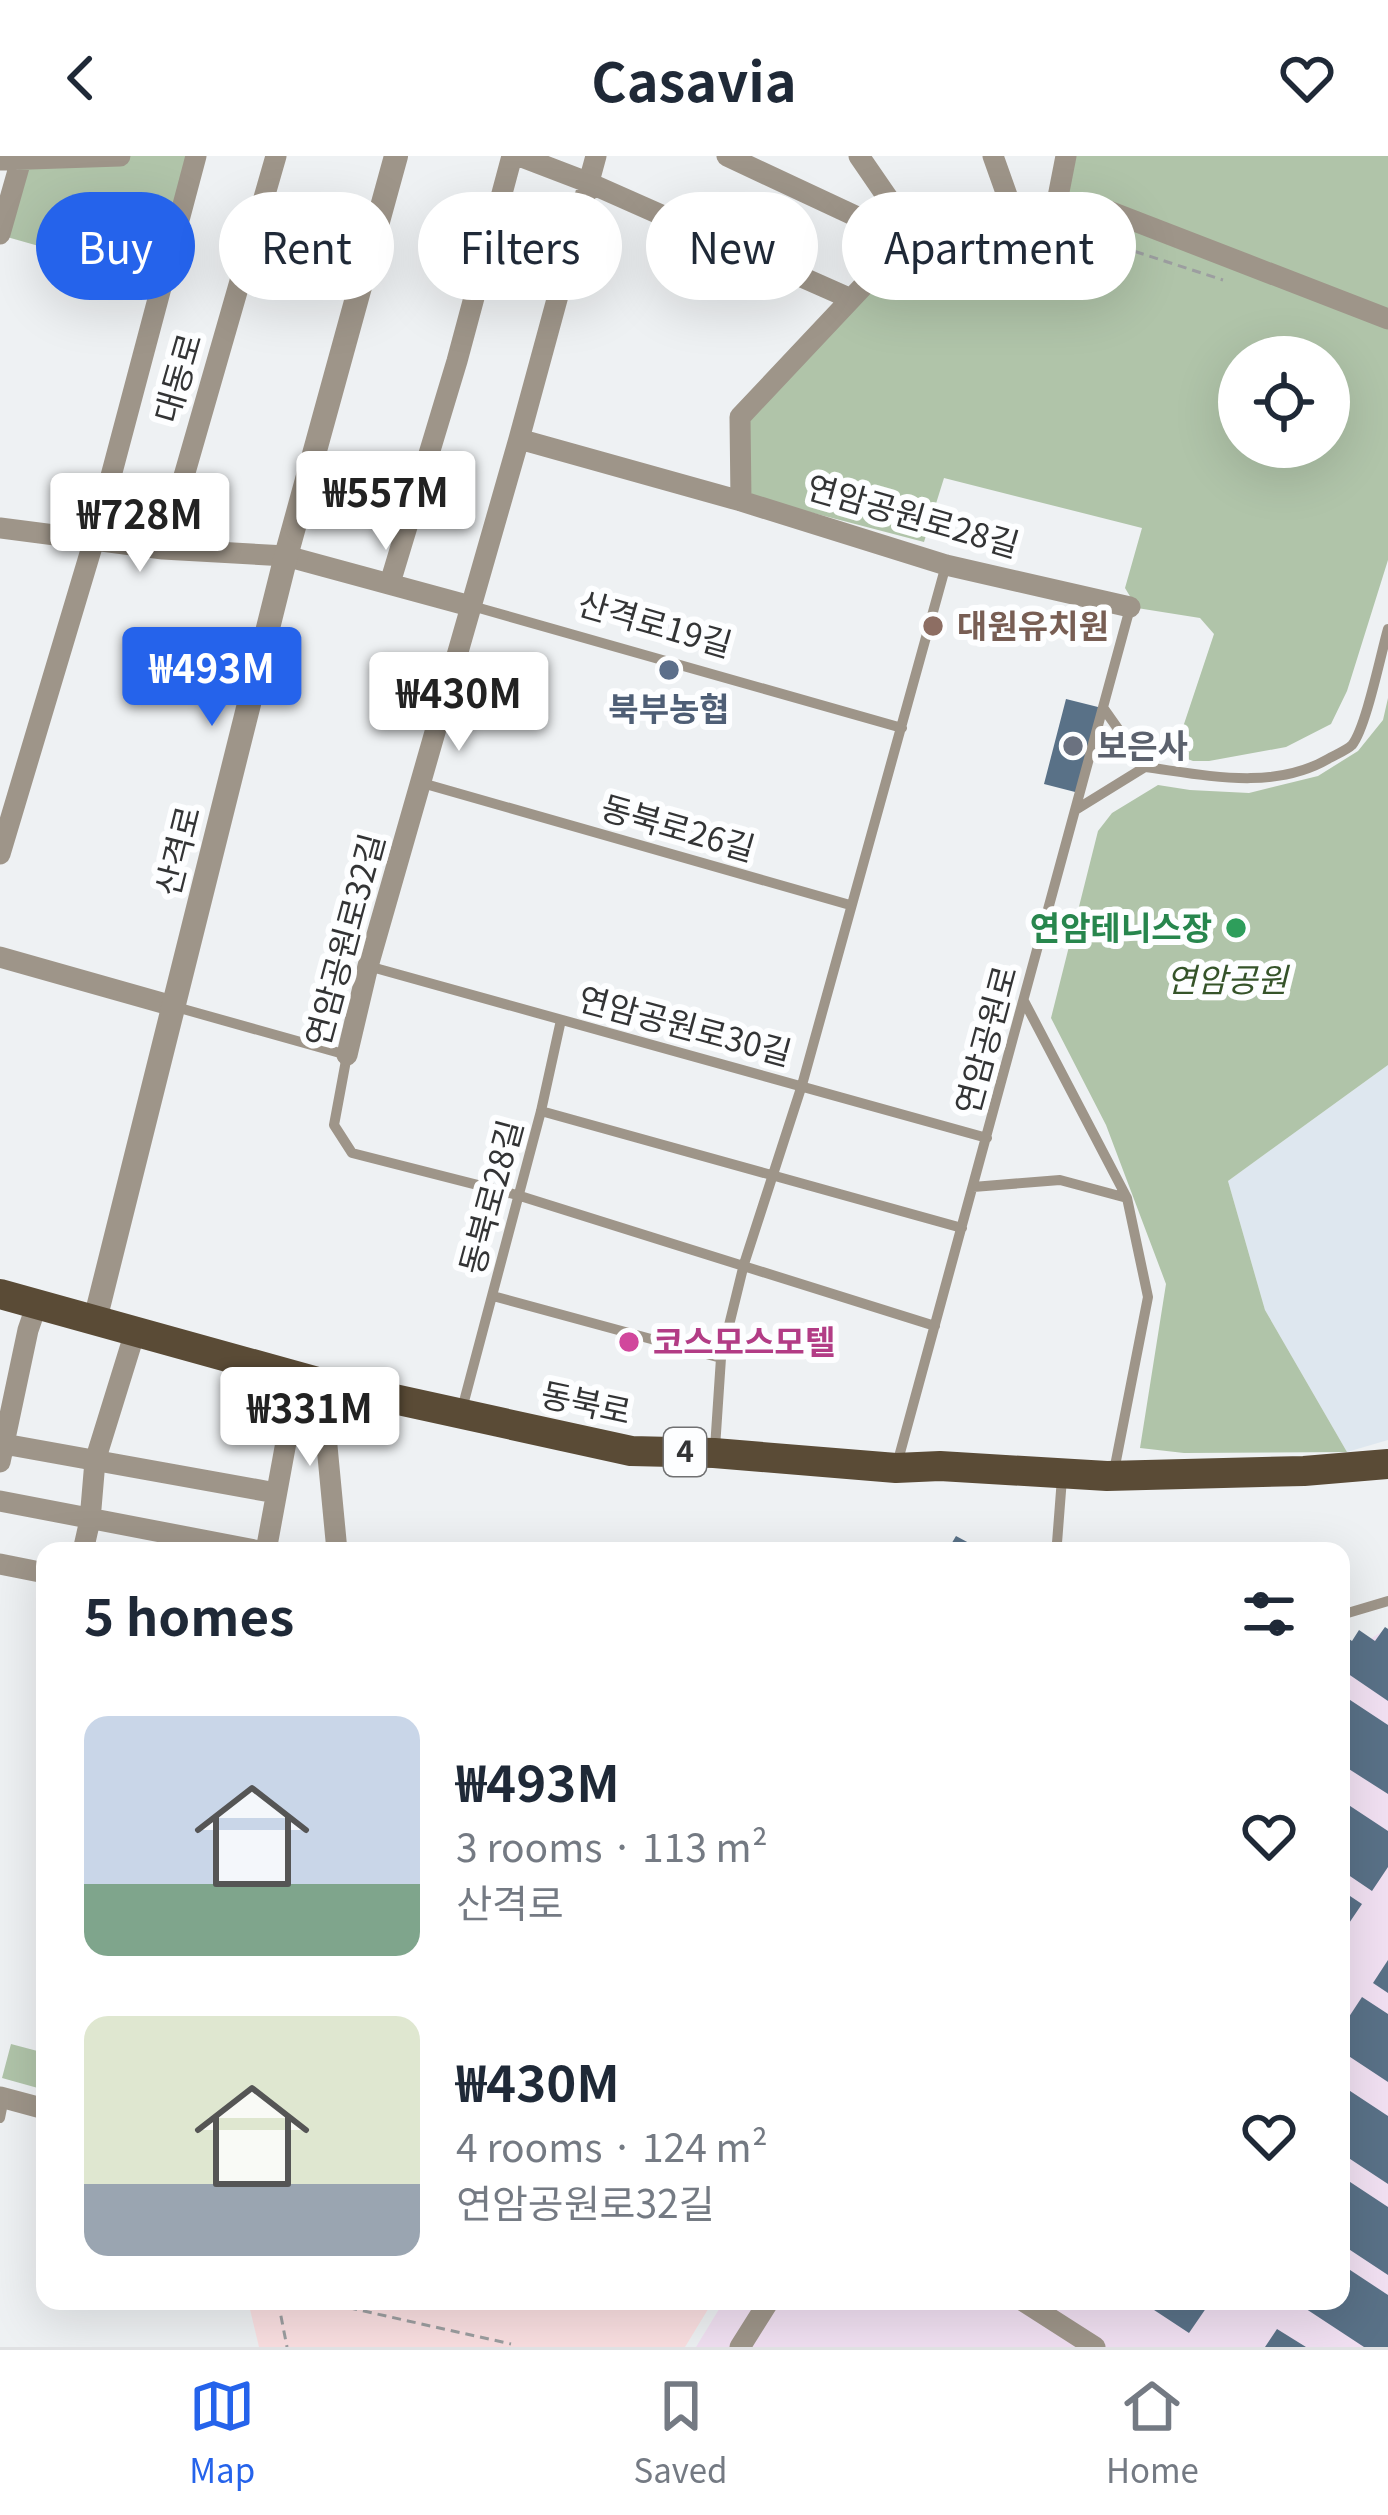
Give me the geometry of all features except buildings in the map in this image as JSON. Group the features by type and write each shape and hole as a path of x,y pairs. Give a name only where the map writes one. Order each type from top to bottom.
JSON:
{"main road":[{"name":"동북로","path":"0,1294 310,1380 631,1451 1113,1476 1388,1464"}],"street":[{"path":"0,234 10,160 120,156"},
{"path":"0,854 94,540 196,156"},
{"name":"대동로","path":"163,549 276,156"},
{"name":"산격로","path":"95,1319 286,556 396,156"},
{"path":"390,584 515,156 587,182 842,295"},
{"name":"연암공원로32길","path":"347,1054 596,156"},
{"path":"727,156 842,210"},
{"path":"859,156 884,192"},
{"path":"993,156 1006,192"},
{"path":"1059,192 1066,156"},
{"path":"1136,222 1388,319"},
{"path":"741,501 740,418 847,300"},
{"name":"연암공원로28길","path":"519,440 741,501 946,565 1130,607"},
{"path":"0,528 163,549 286,556"},
{"name":"산격로19길","path":"286,556 470,606"},
{"path":"0,957 173,1006"},
{"path":"37,1304 5,1412 2,1453 95,1461 276,1493"},
{"path":"85,1542 95,1461 135,1332"},
{"path":"265,1542 310,1380"},
{"path":"310,1380 336,1542"},
{"path":"0,1501 213,1542"},
{"path":"0,1564 36,1571"},
{"path":"1,2105 36,2108"},
{"path":"740,2347 762,2310"},
{"path":"1037,2310 1095,2347"}],"lane":[{"path":"714,1453 721,1358 744,1264 802,1085 946,565"},
{"name":"산격로19길","path":"470,606 902,728"},
{"name":"연암공원로28길","path":"1088,768 1130,607"},
{"path":"1077,809 1145,767 1276,778 1314,767 1352,745 1365,715 1388,628"},
{"path":"1104,709 1145,767"},
{"name":"연암공원로","path":"896,1468 1088,768"},
{"name":"동북로26길","path":"422,783 850,905"},
{"name":"연암공원로30길","path":"368,966 987,1138"},
{"path":"1024,1001 1127,1198 1148,1297 1113,1476"},
{"path":"173,1006 347,1054"},
{"name":"동북로28길","path":"461,1413 542,1111 561,1020"},
{"name":"연암공원로32길","path":"347,1054 334,1126 352,1153 518,1195 935,1326"},
{"name":"동북로28길","path":"542,1111 772,1176"},
{"path":"772,1176 962,1228"},
{"path":"973,1187 1060,1180 1127,1198"},
{"name":"동북로28길","path":"493,1296 721,1358"},
{"path":"1057,1542 1062,1473"},
{"path":"1350,1612 1388,1601"}],"path":[{"path":"1136,252 1225,280"},
{"path":"280,2310 287,2347"},
{"path":"359,2310 511,2344"}],"shaded area":[{"path":"1388,1065 1388,1440 1347,1452 1265,1310 1228,1181"},
{"path":"1388,1628 1388,2347 696,2347 719,2310 1350,2310 1350,1651"},
{"path":"250,2310 708,2310 685,2347 259,2347"}],"green space":[{"path":"196,156 186,192 36,192 36,245 0,235 21,160"},
{"path":"1072,156 1388,156 1388,560 1347,691 1331,724 1286,747 1209,761 1174,754 1214,634 1200,618 1137,608 1125,588 1142,528 944,478 924,542 748,496 747,419 859,300 1136,300 1136,192 1062,192"},
{"name":"연암공원","path":"1388,698 1388,1065 1228,1181 1265,1310 1347,1452 1184,1453 1140,1448 1166,1284 1106,1125 1051,1018 1098,831 1112,813 1158,785 1249,793 1318,776 1358,751 1383,720"},
{"path":"11,2044 36,2051 36,2087 2,2078"}],"place":[{"name":"대원유치원","path":"933,626"},
{"name":"북부농협","path":"669,670"},
{"name":"보은사","path":"1073,746"},
{"name":"연암테니스장","path":"1236,928"},
{"name":"코스모스모텔","path":"629,1342"}]}
